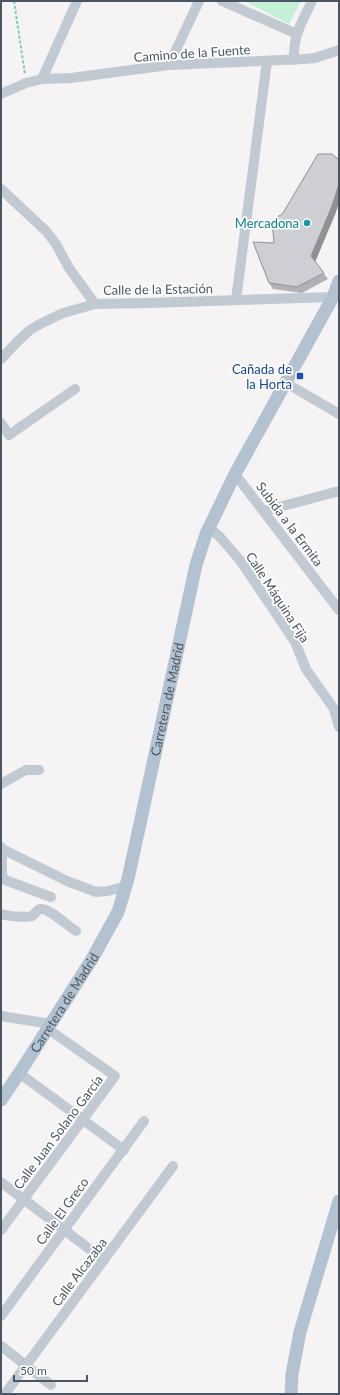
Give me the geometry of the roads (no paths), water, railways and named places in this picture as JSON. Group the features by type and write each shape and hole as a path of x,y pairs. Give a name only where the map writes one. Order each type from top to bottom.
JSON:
{"main road":[{"name":"Carretera de Madrid","path":"1,1100 20,1073 92,960 118,912 126,886 196,565 209,528 235,474 336,297 339,281"},
{"path":"291,1394 292,1374 300,1332 339,1202"}],"street":[{"path":"42,79 77,1"},
{"path":"169,65 199,1"},
{"path":"222,1 296,34"},
{"path":"294,60 296,34 312,1"},
{"name":"Camino de la Fuente","path":"1,94 26,83 42,79 79,77 169,65 316,58 339,50"},
{"path":"236,300 267,61"},
{"path":"2,192 46,231 56,244 69,268 95,304"},
{"name":"Calle de la Estación","path":"3,354 30,330 40,324 63,313 95,304 150,304 336,297"},
{"path":"286,383 339,414"},
{"path":"1,423 9,435 75,389"},
{"name":"Subida a la Ermita","path":"235,474 339,610"},
{"path":"264,511 339,491"},
{"name":"Calle Máquina Fija","path":"209,528 219,536 239,559 295,642 306,669 334,709 339,727"},
{"path":"1,784 26,770 39,770"},
{"path":"51,897 5,880 2,875 2,848 67,881 96,892 108,891 126,886"},
{"path":"1,914 28,916 33,915 41,909 49,912 76,931"},
{"path":"1,1016 49,1027"},
{"name":"Calle Juan Solano García","path":"1,1230 115,1076 49,1027"},
{"path":"20,1073 124,1150"},
{"name":"Calle El Greco","path":"1,1316 144,1122"},
{"name":"Calle Alcazaba","path":"5,1394 174,1166"},
{"path":"2,1183 104,1260"},
{"path":"1,1346 52,1385"}],"place":[{"name":"Mercadona","path":"307,223"},
{"name":"Cañada de la Horta","path":"300,376"}]}
